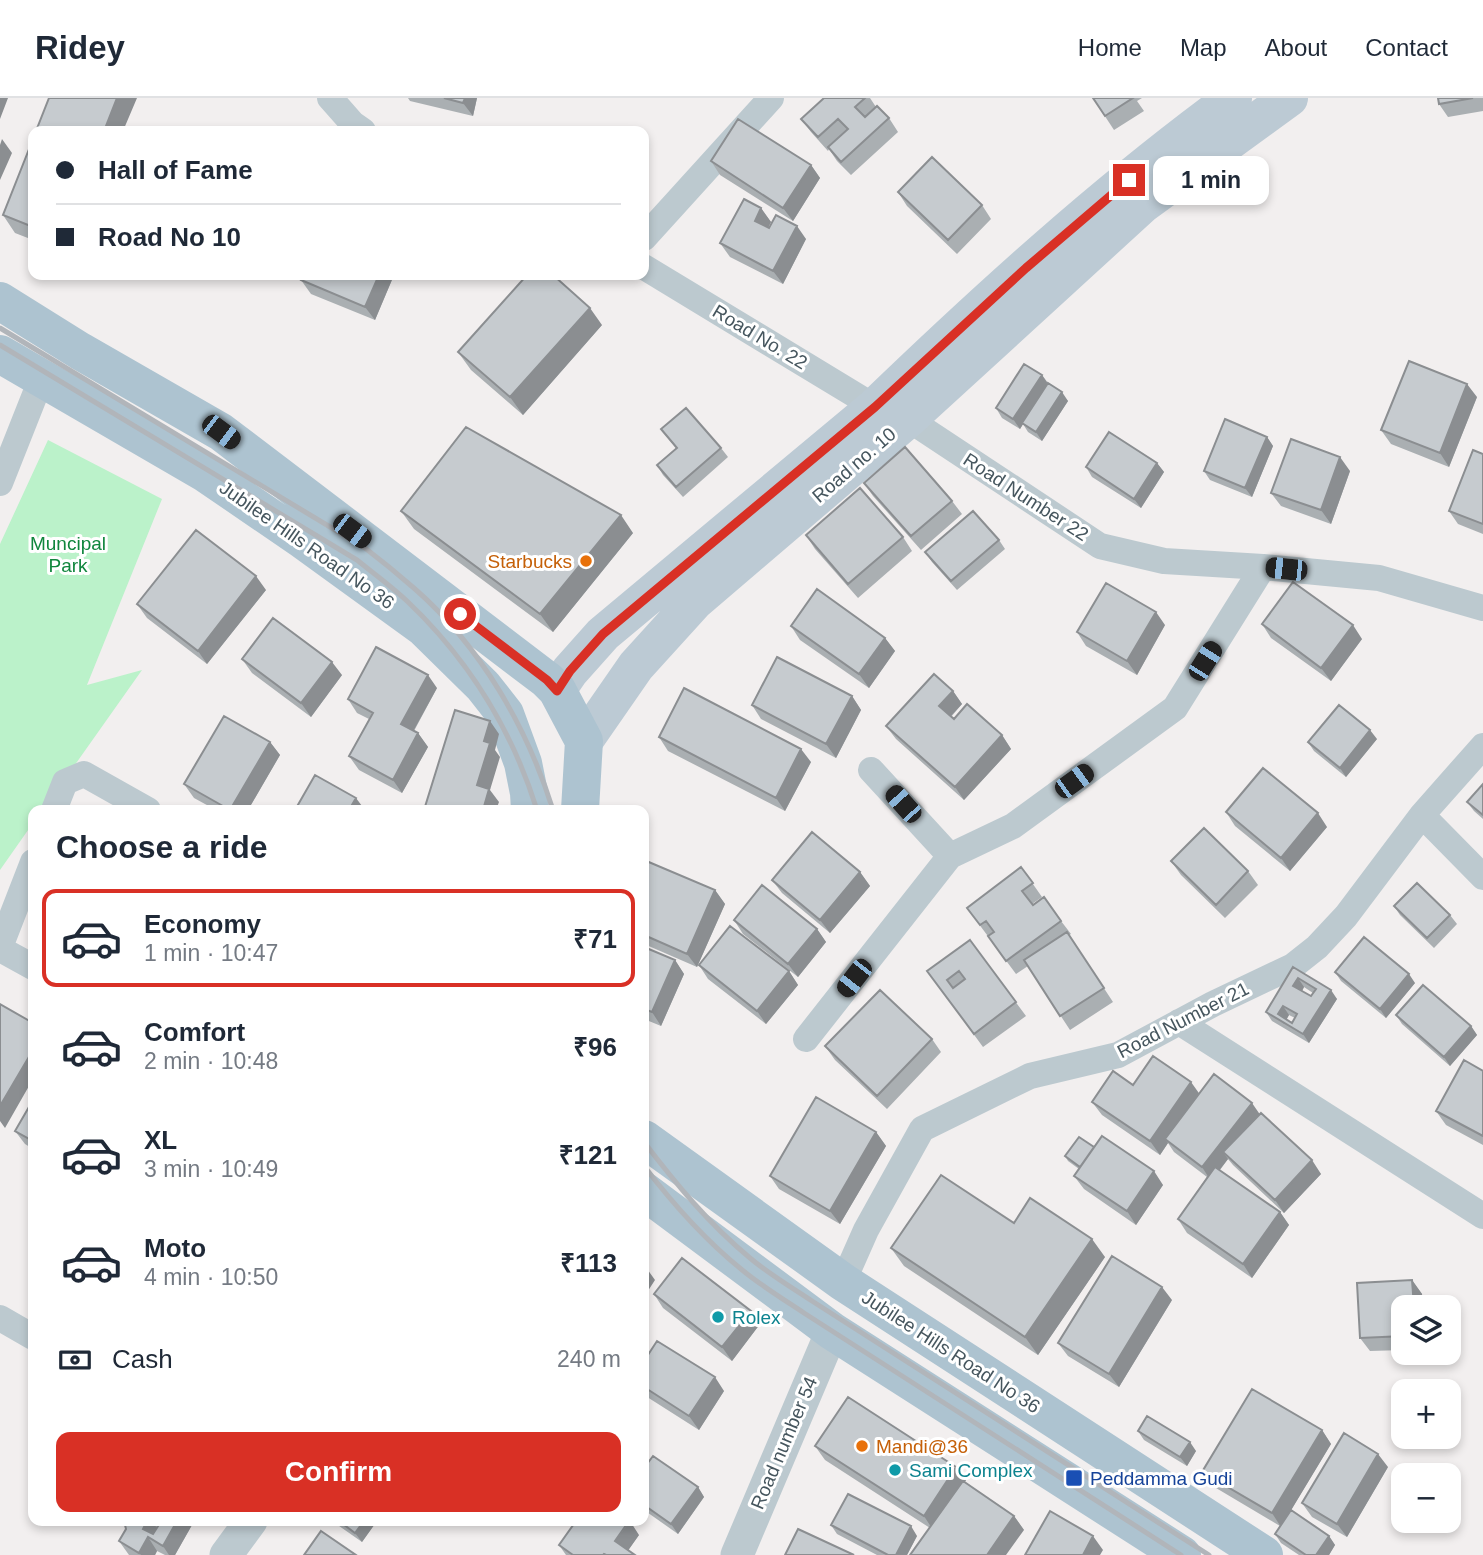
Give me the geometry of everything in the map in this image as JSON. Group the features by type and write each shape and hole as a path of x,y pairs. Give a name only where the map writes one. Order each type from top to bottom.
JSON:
{"main road":[{"path":"563,681 603,634 892,413 1006,286 1108,196 1233,98"},
{"name":"Road no. 10","path":"584,741 636,666 695,601 892,413 1142,205 1289,98"},
{"name":"Jubilee Hills Road No 36","path":"0,301 80,351 221,432 537,672 563,681 584,741"},
{"name":"Jubilee Hills Road No 36","path":"0,354 205,473 423,627 483,686 505,715 523,763 530,805"},
{"path":"603,634 603,656 610,664 620,668 636,666"},
{"path":"580,805 584,741"},
{"name":"Jubilee Hills Road No 36","path":"649,1143 843,1282 1264,1555"},
{"path":"649,1195 832,1331 1182,1555"}],"street":[{"path":"330,98 356,126"},
{"path":"649,232 771,98"},
{"name":"Road No. 22","path":"649,270 892,413"},
{"path":"0,483 42,377"},
{"name":"Road Number 22","path":"892,413 1100,546 1164,561 1379,578 1483,608"},
{"path":"806,1039 950,856 1013,825 1175,708 1263,567"},
{"name":"Road Number 21","path":"843,1282 866,1230 922,1129 1030,1076 1118,1055 1293,966 1317,947 1346,916 1422,815 1483,746"},
{"path":"872,770 950,856"},
{"path":"56,805 65,782 85,774 139,805"},
{"path":"1422,815 1483,877"},
{"path":"28,875 0,948 28,964"},
{"path":"1179,1022 1483,1216"},
{"path":"0,1318 28,1334"},
{"name":"Road number 54","path":"737,1555 832,1331"},
{"path":"226,1555 247,1526"}],"green space":[{"name":"Muncipal Park","path":"48,440 162,499 87,685 142,670 47,805 28,805 28,830 0,870 0,544"}],"building":[{"path":"49,98 117,98 106,126 38,126"},
{"path":"444,98 465,98 463,103"},
{"path":"824,98 865,98 855,107 865,117 877,106 889,118 841,162 828,147 848,129 838,119 818,137 801,119"},
{"path":"1093,98 1133,98 1105,116"},
{"path":"1438,98 1473,98 1439,104"},
{"path":"738,119 811,165 783,208 711,161"},
{"path":"28,152 28,225 3,215"},
{"path":"932,157 982,205 948,240 898,192"},
{"path":"744,199 761,208 755,221 769,228 776,215 797,226 773,271 720,243"},
{"path":"301,280 377,280 365,307"},
{"path":"523,280 559,280 590,308 510,397 458,352"},
{"path":"1409,361 1467,384 1440,453 1381,430"},
{"path":"1024,364 1042,375 1013,419 996,408"},
{"path":"1048,383 1062,392 1036,432 1022,423"},
{"path":"686,408 721,448 676,487 657,465 677,448 661,429"},
{"path":"1225,419 1267,437 1245,488 1204,471"},
{"path":"466,427 621,515 540,614 401,511"},
{"path":"1109,432 1157,463 1134,499 1086,467"},
{"path":"1291,439 1340,457 1321,510 1271,493"},
{"path":"905,447 952,501 911,536 864,483"},
{"path":"1473,450 1483,454 1483,524 1449,511"},
{"path":"860,488 903,537 848,584 806,535"},
{"path":"973,511 999,540 951,581 925,552"},
{"path":"196,530 256,576 198,651 137,604"},
{"path":"1293,582 1353,625 1321,668 1262,624"},
{"path":"1106,583 1156,612 1127,661 1077,632"},
{"path":"817,589 885,638 859,674 791,626"},
{"path":"273,618 332,662 301,703 242,659"},
{"path":"376,647 428,675 401,724 418,733 393,780 349,756 373,713 348,699"},
{"path":"777,657 852,696 826,744 752,705"},
{"path":"934,674 953,691 939,706 954,719 967,704 1002,735 955,787 886,726"},
{"path":"684,688 801,749 776,798 659,737"},
{"path":"1339,705 1370,730 1340,768 1308,742"},
{"path":"455,710 490,721 484,741 490,743 477,785 489,789 484,805 426,805"},
{"path":"224,716 270,742 233,805 221,805 184,784"},
{"path":"1263,768 1318,813 1281,858 1226,812"},
{"path":"315,775 356,798 352,805 298,805"},
{"path":"1483,784 1483,815 1467,802"},
{"path":"1204,828 1248,871 1216,905 1171,861"},
{"path":"812,832 860,872 820,920 772,880"},
{"path":"649,862 715,890 687,954 649,937"},
{"path":"1021,867 1033,883 1022,891 1033,905 1044,897 1061,921 1006,961 988,936 994,932 986,921 980,925 967,908"},
{"path":"1417,883 1450,915 1427,938 1394,906"},
{"path":"762,885 817,929 788,964 734,920"},
{"path":"730,926 789,971 757,1011 699,965"},
{"path":"1067,932 1104,988 1060,1016 1024,960"},
{"path":"1364,937 1409,974 1380,1009 1335,972"},
{"path":"970,940 1016,1002 974,1034 927,971","holes":["959,971 965,979 953,988 947,980"]},
{"path":"649,949 675,960 652,1012 649,1011"},
{"path":"1293,967 1331,990 1303,1034 1266,1012","holes":["1298,978 1316,989 1311,996 1293,986","1283,1006 1297,1014 1292,1023 1278,1014"]},
{"path":"1423,985 1471,1026 1444,1057 1396,1015"},
{"path":"880,990 932,1039 877,1096 825,1046"},
{"path":"0,1004 28,1020 28,1058 0,1106"},
{"path":"1153,1056 1191,1082 1150,1141 1092,1102 1113,1071 1133,1085"},
{"path":"1464,1060 1483,1071 1483,1136 1436,1111"},
{"path":"1214,1074 1252,1103 1202,1167 1165,1139"},
{"path":"816,1097 876,1132 830,1211 770,1176"},
{"path":"28,1109 28,1138 15,1131"},
{"path":"1261,1113 1312,1160 1275,1200 1223,1152"},
{"path":"1102,1136 1154,1171 1127,1211 1074,1176"},
{"path":"1079,1137 1094,1147 1080,1167 1065,1156"},
{"path":"1215,1167 1280,1212 1243,1264 1178,1219"},
{"path":"941,1175 1014,1223 1030,1198 1092,1239 1025,1337 891,1248"},
{"path":"1112,1256 1162,1287 1109,1374 1058,1343"},
{"path":"682,1258 751,1311 722,1347 654,1294"},
{"path":"1412,1280 1413,1295 1391,1295 1391,1337 1360,1338 1357,1283"},
{"path":"657,1341 715,1377 689,1416 649,1390 649,1353"},
{"path":"1252,1389 1322,1430 1272,1513 1202,1472"},
{"name":"Sami Complex","path":"848,1397 956,1467 924,1516 815,1446"},
{"path":"1147,1416 1190,1442 1180,1457 1138,1431"},
{"path":"1344,1433 1378,1454 1337,1524 1302,1503"},
{"path":"653,1456 698,1487 671,1524 649,1509 649,1461"},
{"path":"963,1481 1014,1516 987,1555 910,1555"},
{"path":"848,1494 911,1526 896,1555 888,1555 831,1525"},
{"path":"1291,1510 1329,1536 1316,1555 1306,1555 1275,1534"},
{"path":"1050,1511 1093,1536 1083,1555 1025,1555"},
{"path":"125,1526 144,1526 143,1529 153,1534 158,1526 174,1526 163,1546 148,1537 139,1553 119,1541"},
{"path":"346,1526 360,1526 355,1533"},
{"path":"572,1526 626,1526 615,1541 635,1555 573,1555 559,1545"},
{"path":"798,1529 854,1555 785,1555"},
{"path":"321,1531 356,1555 304,1555"}],"railway":[{"path":"0,328 365,548 415,589 461,636 499,690 530,749 551,805"},
{"path":"0,345 357,560 401,595 450,647 485,697 515,752 535,805"},
{"path":"649,1148 707,1217 765,1270 1209,1555"},
{"path":"649,1172 702,1233 756,1281 1181,1555"}],"place":[{"name":"Starbucks","path":"586,561"},
{"name":"Rolex","path":"718,1317"},
{"name":"Mandi@36","path":"862,1446"},
{"name":"Sami Complex","path":"895,1470"},
{"name":"Peddamma Gudi","path":"1074,1478"}],"route":[{"path":"460,614 547,680 557,691 570,671 603,634 875,407 1026,268 1129,180"}]}
